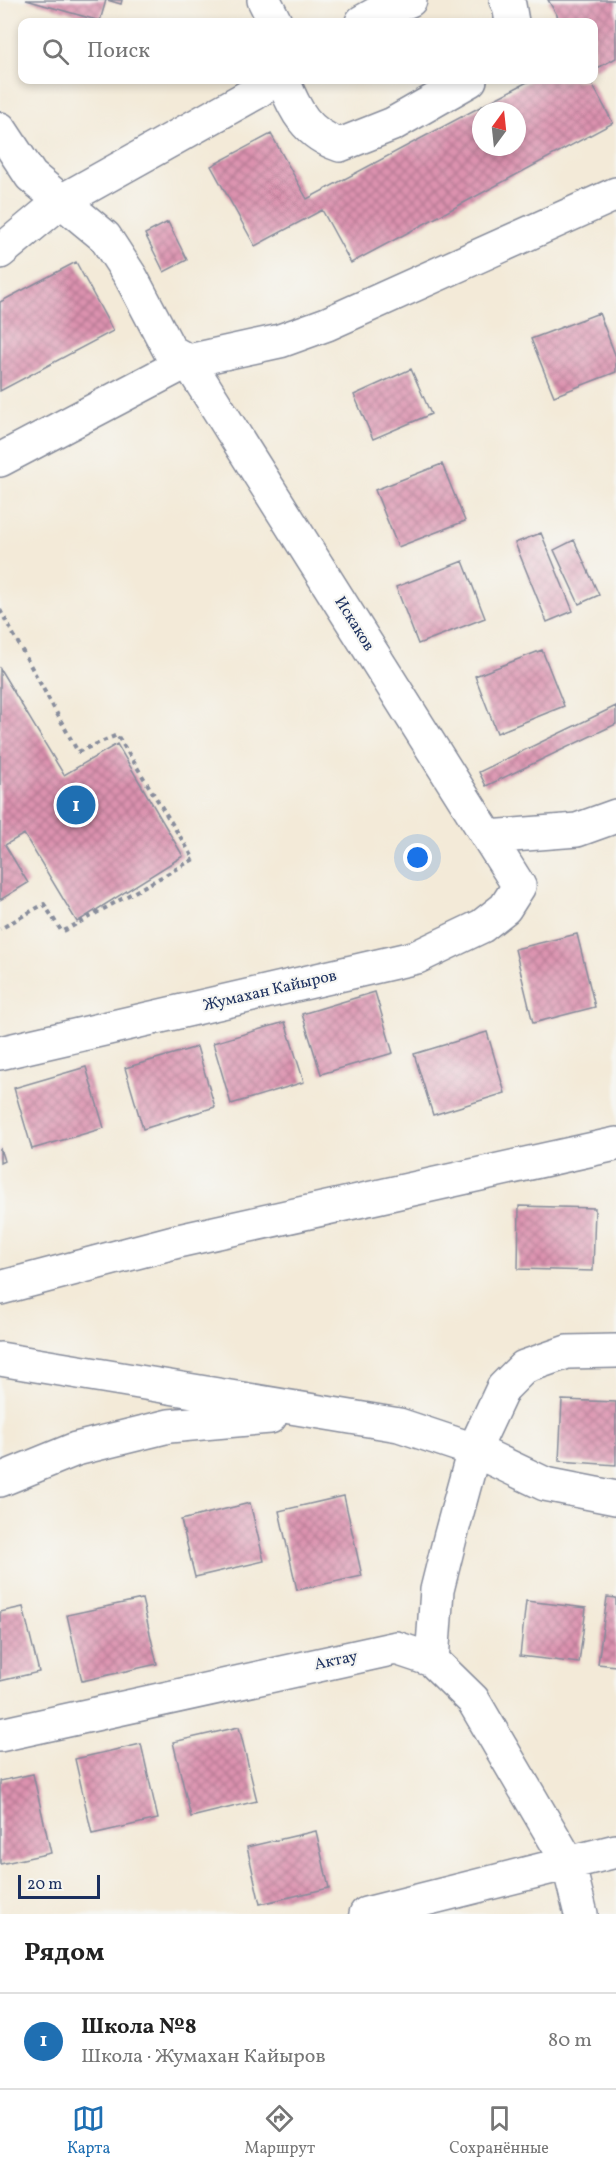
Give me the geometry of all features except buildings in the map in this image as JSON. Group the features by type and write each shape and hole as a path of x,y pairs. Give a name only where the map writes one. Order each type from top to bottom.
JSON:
{"street":[{"path":"264,0 273,18"},
{"path":"369,18 410,0"},
{"path":"506,0 511,18"},
{"path":"0,252 60,202 268,84"},
{"path":"285,84 294,107 319,138 340,145 393,124 463,84"},
{"name":"Искаков","path":"0,129 31,176 105,237 131,277 170,351 188,362 519,886"},
{"path":"0,460 188,362 280,341 327,324 616,194"},
{"path":"488,837 577,830 616,816"},
{"name":"Жумахан Кайыров","path":"0,1053 417,957 482,926 505,908 519,886"},
{"path":"0,1288 178,1241 616,1144"},
{"path":"432,1660 437,1590 474,1450 503,1388 524,1366 567,1352 616,1351"},
{"path":"0,1359 313,1413 399,1425 474,1450 545,1484 616,1498"},
{"path":"0,1480 76,1449 169,1426 313,1413"},
{"name":"Актау","path":"0,1735 396,1648 432,1660 473,1700 568,1862 580,1914"},
{"path":"366,1914 616,1851"}],"path":[{"path":"0,610 78,752 117,735 194,860 62,932 44,904 0,929"}],"place":[{"name":"Школа №8","path":"76,805"}]}
